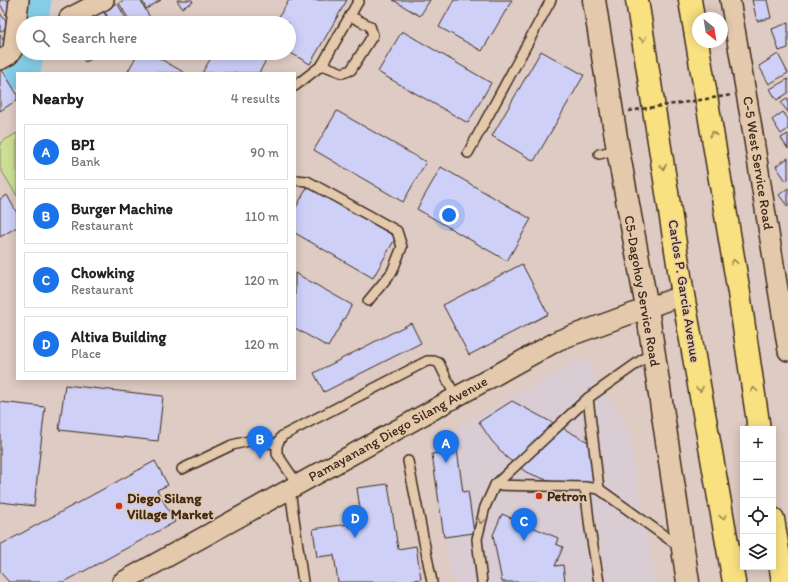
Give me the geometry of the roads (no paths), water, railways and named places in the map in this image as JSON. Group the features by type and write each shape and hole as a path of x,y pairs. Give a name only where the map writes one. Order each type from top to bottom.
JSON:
{"main road":[{"name":"C5-Dagohoy Service Road","path":"594,0 609,152 647,308 688,582"},
{"name":"Carlos P. Garcia Avenue","path":"637,0 683,295 734,582"},
{"path":"690,0 739,293 759,426"},
{"path":"775,534 783,582"}],"street":[{"path":"17,16 19,0"},
{"path":"69,16 72,0"},
{"path":"73,16 104,0"},
{"name":"C-5 West Service Road","path":"730,0 753,130 788,351"},
{"path":"0,60 11,53 13,49 16,24"},
{"name":"Pamayanang Diego Silang Avenue","path":"122,582 559,340 683,295"}],"lane":[{"path":"296,85 322,65 359,0"},
{"path":"468,153 551,0"},
{"path":"322,65 343,73 351,70 373,35 370,26 350,16"},
{"path":"296,180 307,181 397,231 402,247 392,272 368,301"},
{"path":"482,582 477,539 485,507 495,485 588,398 653,352"},
{"path":"303,582 294,487 277,454 277,445 282,436 427,361 434,361 440,364 456,398"},
{"path":"588,398 599,489"},
{"path":"182,469 232,445 257,439 277,445"},
{"path":"408,461 432,582"},
{"path":"495,485 585,487 599,489 682,548"},
{"path":"585,487 599,582"}],"waterway":[{"path":"31,16 34,0"},
{"path":"23,72 25,60"}],"place":[{"name":"Burger Machine","path":"260,459"},
{"name":"BPI","path":"446,463"},
{"name":"Petron","path":"539,496"},
{"name":"Diego Silang Village Market","path":"119,506"},
{"name":"Altiva Building","path":"355,538"},
{"name":"Chowking","path":"524,541"}]}
